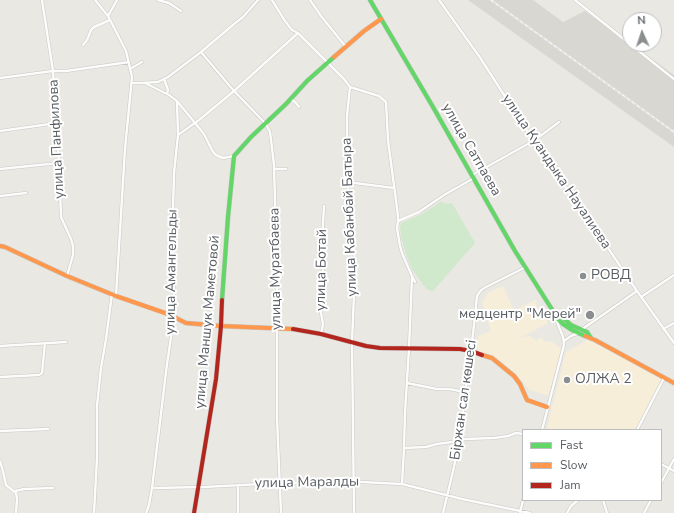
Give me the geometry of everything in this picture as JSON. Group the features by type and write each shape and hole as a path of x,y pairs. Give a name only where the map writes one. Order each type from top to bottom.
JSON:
{"street":[{"name":"улица Панфилова","path":"42,0 53,72 61,217 71,239 73,255 68,276"},
{"path":"94,513 97,458 97,406 101,368 114,295 121,224 125,149 132,83 126,51 108,16 95,0"},
{"path":"108,16 117,0"},
{"path":"158,0 169,3 181,11"},
{"path":"132,83 158,82 164,79 201,52 243,17 258,0"},
{"path":"272,0 292,30 298,33 344,79 350,87 379,96 386,102 388,140 398,221 397,228 400,246 412,276 416,282"},
{"path":"310,0 346,47"},
{"name":"улица Сатпаева","path":"370,0 515,251 526,266 555,316 563,324 674,383"},
{"name":"улица Куандыка Науалиева","path":"439,0 538,144 583,215 606,245 674,343"},
{"path":"575,0 622,38"},
{"path":"145,83 177,101 204,134 216,155 223,158 234,156 306,81 364,31 381,19"},
{"path":"83,45 94,27 110,20"},
{"path":"178,135 234,91 298,33"},
{"name":"улица Муратбаева","path":"201,52 234,91 266,124 270,132 274,169 278,322 277,418 281,513"},
{"path":"640,52 674,79"},
{"path":"0,78 129,62"},
{"path":"130,69 142,62"},
{"path":"164,79 168,90 167,94"},
{"name":"улица Кабанбай Батыра","path":"350,87 347,116 347,182 356,270 352,342 354,513"},
{"path":"291,98 299,106"},
{"name":"улица Амангельды","path":"146,513 152,488 174,317 173,209 174,173 178,135 177,101"},
{"path":"398,221 419,212 534,140 559,122"},
{"path":"0,131 57,123"},
{"name":"улица Маншук Маметовой","path":"194,513 216,379 230,188 234,156"},
{"path":"0,170 59,163"},
{"path":"274,169 286,169"},
{"path":"347,182 394,188"},
{"path":"0,196 26,193"},
{"name":"улица Ботай","path":"321,334 323,324 320,307 322,273 325,263 322,241 324,206"},
{"path":"0,246 114,295 168,314 186,324 295,329 380,348 460,349 471,351 492,358 499,363 514,376 520,384 527,400 547,407"},
{"name":"Біржан сал көшесі","path":"443,513 459,442 474,334 477,296 486,287 526,266"},
{"path":"641,297 674,275"},
{"path":"402,484 412,276"},
{"path":"564,341 580,332 637,291"},
{"name":"улица Сатпаева","path":"553,311 559,314 580,332"},
{"path":"542,429 564,341 555,316"},
{"path":"664,329 674,323"},
{"path":"0,346 66,342"},
{"path":"0,377 39,375 42,373 45,343"},
{"path":"638,429 665,378"},
{"path":"407,383 437,390 450,389 465,392"},
{"path":"0,431 48,429"},
{"path":"404,448 426,447 437,444 459,442 464,439 501,437 516,433 522,434"},
{"path":"662,481 674,459"},
{"path":"0,461 5,483 8,488 16,492 24,489 53,488"},
{"path":"662,464 674,471"},
{"name":"улица Маралды","path":"152,488 320,483 353,480 362,482 402,484 462,499 530,513"},
{"path":"0,486 5,483"},
{"path":"238,485 238,513"},
{"path":"16,492 16,513"},
{"path":"520,512 523,501"},
{"path":"567,513 571,506 577,501"},
{"path":"603,501 607,512 612,513"},
{"path":"644,513 650,501"}],"shaded area":[{"path":"468,0 533,0 563,22 585,11 622,38 622,52 642,52 674,75 674,147"},
{"path":"503,286 514,311 535,300 537,302 535,303 548,323 520,338 530,336 536,341 541,337 545,342 551,341 562,349 548,396 530,390 515,373 502,362 480,353 477,347 478,336 491,331 482,303 488,293"},
{"path":"589,339 662,379 637,429 547,429 566,352"}],"green space":[{"path":"442,201 444,204 452,203 475,243 433,291 428,290 424,286 412,269 401,237 400,228 401,223 422,214"}],"railway":[{"path":"491,0 674,132"}],"traffic: fast":[{"path":"370,0 515,251 555,316 563,324 585,336"},
{"path":"222,300 234,156 307,81 334,57"},
{"path":"553,311 559,314 571,325 587,332 591,338"}],"traffic: slow":[{"path":"334,57 364,31 381,19"},
{"path":"0,246 67,276 116,296 168,314 186,323 293,329"},
{"path":"585,336 674,383"},
{"path":"482,355 492,358 514,376 520,384 527,400 547,407"}],"traffic: jam":[{"path":"194,513 216,379 222,300"},
{"path":"293,329 380,348 460,349 482,355"}],"place":[{"name":"РОВД","path":"583,276"},
{"name":"медцентр \"Мерей\"","path":"590,315"},
{"name":"ОЛЖА 2","path":"567,380"}]}
